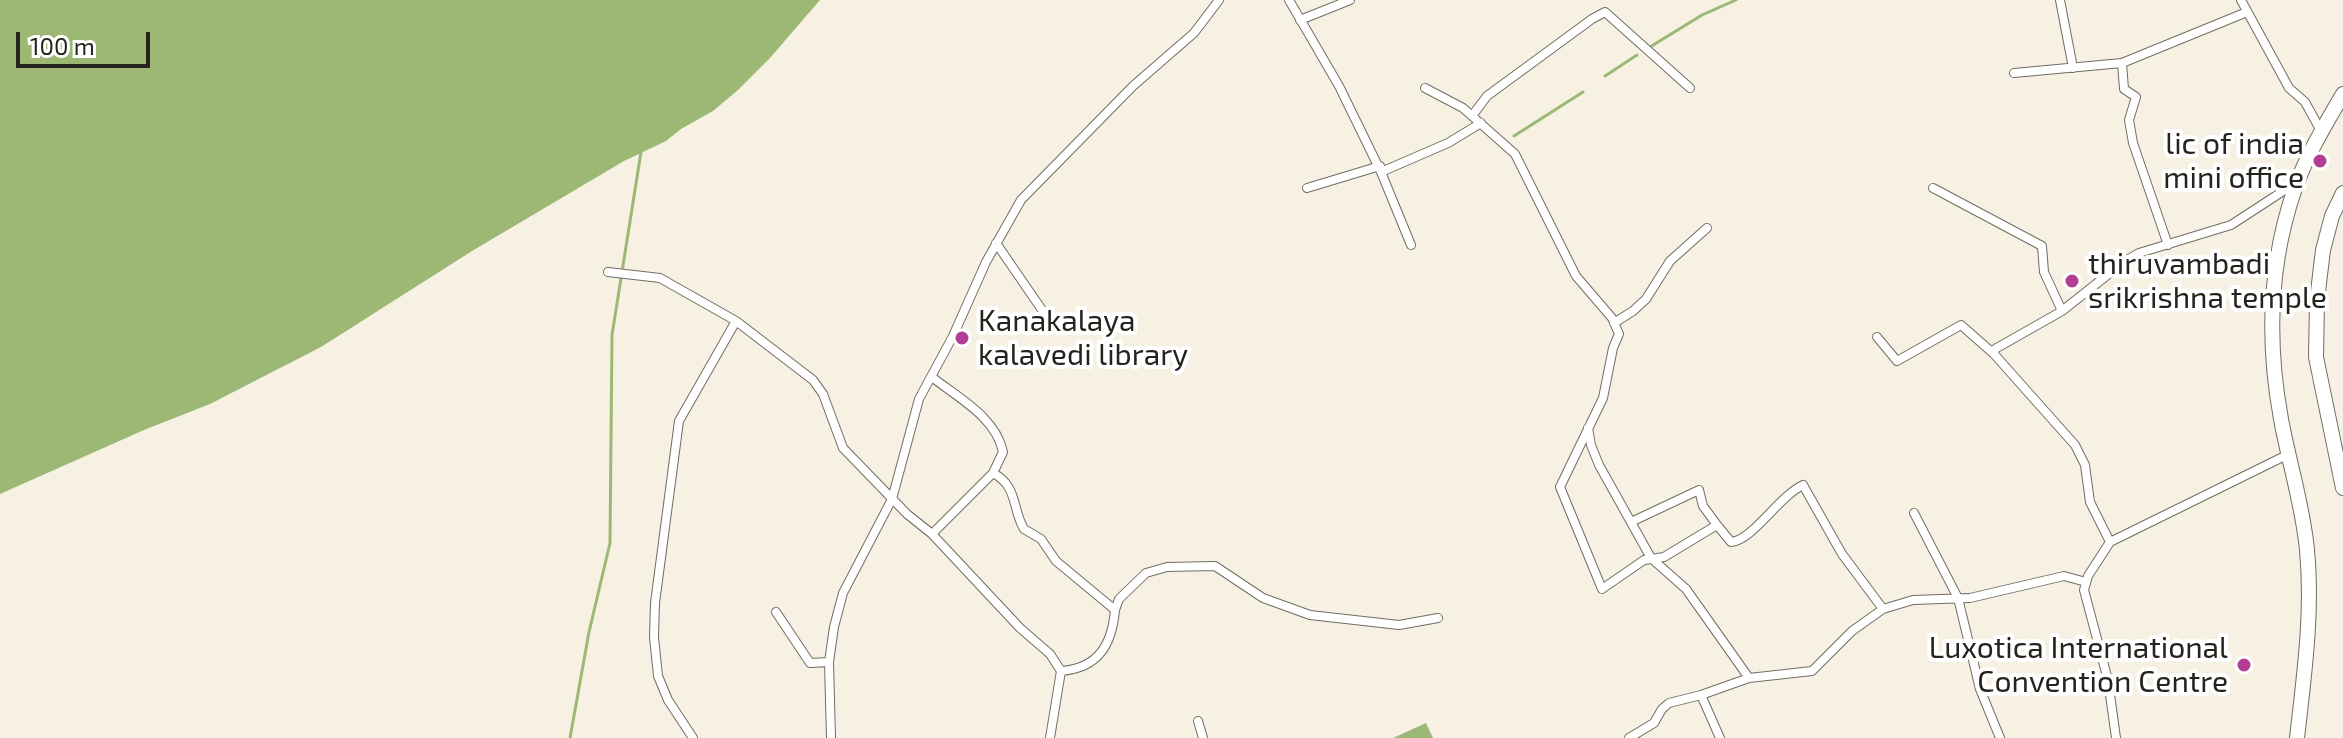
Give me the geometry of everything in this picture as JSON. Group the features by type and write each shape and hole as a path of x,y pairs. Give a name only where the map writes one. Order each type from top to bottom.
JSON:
{"highway":[{"path":"2297,738 2309,589 2305,537 2273,364 2273,291 2280,245 2299,181 2321,131 2343,94"},
{"path":"2343,193 2332,216 2323,250 2317,300 2316,357 2343,488"}],"street":[{"path":"831,738 829,662 843,593 892,499 919,399 996,243 1021,200 1133,86 1194,33 1219,0"},
{"path":"1289,0 1339,86 1380,169 1411,245"},
{"path":"1300,20 1350,0"},
{"path":"2060,0 2073,68"},
{"path":"2241,0 2289,88 2305,102 2321,131"},
{"path":"1472,116 1487,96 1605,12 1690,88"},
{"path":"2014,73 2122,63 2247,12"},
{"path":"2122,63 2124,89 2136,97 2129,120 2133,143 2168,245"},
{"path":"1425,88 1463,108 1515,154 1576,276 1614,323 1619,334 1613,348 1603,398 1560,487 1602,589 1651,558 1664,557 1717,525"},
{"path":"1307,188 1380,169 1448,143 1481,123"},
{"path":"1994,354 1995,349 2006,341 2062,311 2139,253 2231,225 2299,181"},
{"path":"1933,188 2042,246 2044,272 2062,311"},
{"path":"1614,323 1646,299 1670,261 1707,228"},
{"path":"996,243 1051,323"},
{"path":"612,272 660,278 736,321 813,380 823,394 843,448 892,499 932,534 1020,628 1050,654 1061,671 1050,738"},
{"path":"693,738 668,700 658,676 655,603 679,421 736,321"},
{"path":"1877,337 1897,361 1961,325 1994,354 2075,445 2085,465 2090,502 2110,542"},
{"path":"932,377 983,417 997,433 1003,452 993,473 932,534"},
{"path":"1588,428 1594,454 1651,558 1686,589 1749,678"},
{"path":"2116,738 2108,680 2084,590 2110,542 2289,454"},
{"path":"993,473 1011,489 1024,529 1041,539 1056,561 1115,610"},
{"path":"1631,522 1699,490 1703,506 1735,543 1803,485 1842,554 1883,609"},
{"path":"1914,513 1958,598 1980,689 2000,738"},
{"path":"1061,671 1076,668 1104,652 1111,637 1119,599 1146,573 1167,567 1215,566 1263,598 1310,615 1399,625 1438,618"},
{"path":"1629,738 1654,723 1669,703 1749,678 1812,671 1852,631 1883,609 1913,600 1970,598 2064,576 2086,582"},
{"path":"776,612 810,663 829,662"},
{"path":"1701,695 1720,738"},
{"path":"1198,721 1203,738"}],"shaded area":[{"path":"0,0 820,0 738,90 713,111 666,141 624,161 472,251 321,347 210,404 0,494"},
{"path":"1426,723 1433,738 1393,738"}],"waterway":[{"path":"1650,47 1702,15 1736,0"},
{"path":"1605,76 1637,55"},
{"path":"1514,136 1583,92"},
{"path":"570,738 589,632 610,543 612,335 641,152"}],"place":[{"name":"lic of india mini office","path":"2320,161"},
{"name":"thiruvambadi srikrishna temple","path":"2072,281"},
{"name":"Kanakalaya kalavedi library","path":"962,338"},
{"name":"Luxotica International Convention Centre","path":"2244,665"}]}
